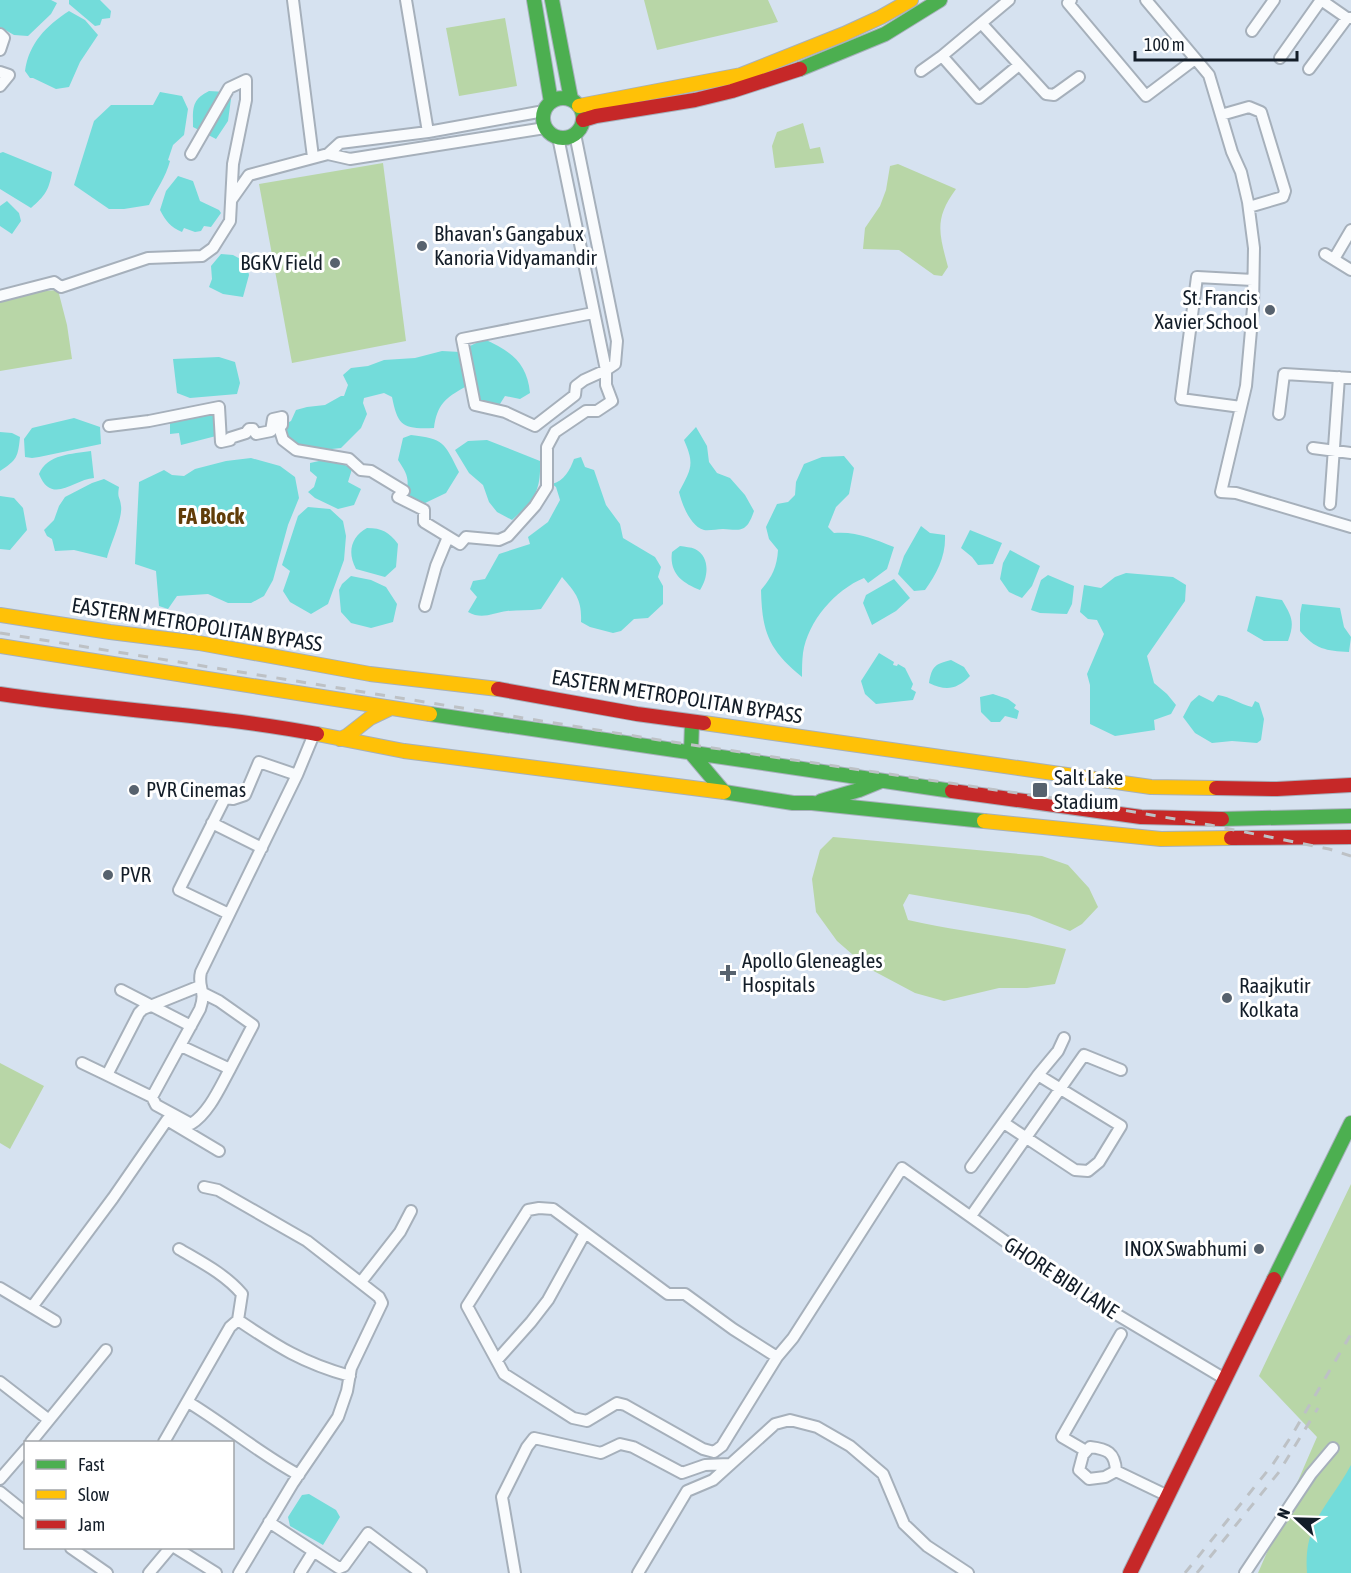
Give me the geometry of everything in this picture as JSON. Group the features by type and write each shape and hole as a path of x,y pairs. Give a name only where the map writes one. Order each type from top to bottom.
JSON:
{"street":[{"path":"293,0 313,157"},
{"path":"406,0 428,132"},
{"path":"534,0 544,57 547,106 543,120 545,128 558,137 565,138 575,134 582,125 562,53 552,0"},
{"path":"772,71 911,0"},
{"path":"328,154 340,143 428,132 547,106 562,97 578,108 741,75 816,63 885,34 940,0"},
{"path":"921,71 1010,0"},
{"path":"1071,0 1068,3 1146,96 1195,59"},
{"path":"1146,0 1209,75 1232,152 1241,172 1249,207 1254,248 1253,308 1246,386 1221,492 1236,493 1351,527"},
{"path":"1252,31 1274,0"},
{"path":"1280,58 1321,0 1349,18 1310,69"},
{"path":"982,24 1046,94 1054,95 1079,77"},
{"path":"0,34 4,38 0,50"},
{"path":"544,57 562,53"},
{"path":"942,56 979,98 1019,65"},
{"path":"0,72 9,75 0,86"},
{"path":"0,296 54,282 61,287 148,258 202,256 213,248 230,221 237,139 246,100 246,80 229,88 191,154"},
{"path":"1221,115 1249,107 1261,112 1285,191 1283,197 1249,207"},
{"path":"230,201 249,175 313,157 328,154 350,159 545,128"},
{"path":"575,134 617,341 615,364 576,386 575,394 535,426 506,412 475,405 462,339 593,313"},
{"path":"110,426 167,418 219,407 221,442 230,441 230,438 246,433 249,429 253,429 256,434 271,431 273,419 282,417 282,425 279,427 283,440 294,448 315,454 350,459 361,470 371,471 404,491 398,497 424,510 424,522 460,544 466,537 499,540 508,536 535,506 547,487 547,447 555,432 586,411 597,411 612,401 606,385 606,370 558,137"},
{"path":"1351,230 1329,256 1351,270"},
{"path":"1241,407 1181,399 1197,277 1253,280"},
{"path":"1279,414 1284,374 1351,378"},
{"path":"1330,504 1339,377"},
{"path":"1313,448 1351,453"},
{"path":"425,606 436,566 448,537"},
{"name":"EASTERN METROPOLITAN BYPASS","path":"0,615 199,643 370,674 491,688 692,722 1151,787 1277,789 1351,784"},
{"path":"0,646 881,782 1141,817 1200,820 1351,816"},
{"path":"0,694 64,704 189,715 451,758 724,792 793,803 812,803 1161,839 1351,837"},
{"path":"340,739 369,718 391,708"},
{"path":"692,722 691,753 724,792"},
{"path":"152,1097 192,1026 204,999 201,972 297,775 314,734"},
{"path":"179,890 225,798 233,799 248,791 260,762 297,775"},
{"path":"812,803 881,782"},
{"path":"212,823 262,848"},
{"path":"167,890 179,890 229,914"},
{"path":"107,1075 139,1013 150,1005 202,989"},
{"path":"82,1063 152,1097 156,1105 191,1124 198,1120 216,1095 254,1025 202,989"},
{"path":"121,990 192,1026"},
{"path":"971,1167 1058,1051 1064,1038"},
{"path":"181,1046 230,1070"},
{"path":"971,1216 1084,1055 1121,1070"},
{"path":"1004,1123 1075,1170 1088,1171 1099,1161 1121,1126 1038,1075"},
{"path":"32,1307 113,1198 167,1120 219,1151"},
{"path":"1130,1573 1351,1123"},
{"name":"GHORE BIBI LANE","path":"777,1357 793,1338 902,1168 1064,1283 1225,1379"},
{"path":"204,1187 218,1190 307,1241 361,1282 379,1297 382,1303 351,1368 347,1392 338,1417 269,1522 239,1573"},
{"path":"553,1209 668,1294 685,1293 733,1329 777,1357 722,1446 714,1452 703,1449 625,1405 617,1403 587,1421 573,1418 504,1374 467,1306 528,1210 553,1209"},
{"path":"361,1282 400,1232 411,1211"},
{"path":"497,1360 548,1300 585,1233"},
{"path":"165,1441 230,1327 238,1320 242,1294 234,1284 179,1248"},
{"path":"0,1288 55,1321"},
{"path":"238,1320 276,1346 302,1360 322,1369 350,1376"},
{"path":"1086,1451 1062,1437 1121,1334"},
{"path":"33,1441 106,1350"},
{"path":"0,1382 49,1420"},
{"path":"188,1402 212,1416 275,1462 299,1475"},
{"path":"638,1573 687,1491 713,1480 775,1424 790,1420 817,1427 850,1446 884,1474 903,1524 927,1546 968,1573"},
{"path":"515,1573 502,1497 527,1447 534,1438 602,1453 620,1444 633,1446 682,1473 687,1491"},
{"path":"1090,1447 1111,1453 1116,1460 1116,1471 1105,1477 1089,1479 1079,1470 1086,1451 1090,1447"},
{"path":"1245,1573 1311,1474 1333,1448"},
{"path":"0,1479 24,1451"},
{"path":"682,1473 705,1465 729,1464"},
{"path":"1116,1471 1168,1496"},
{"path":"0,1492 24,1511"},
{"path":"269,1522 343,1570 368,1533 421,1573"},
{"path":"72,1549 107,1573"},
{"path":"149,1573 169,1549"},
{"path":"178,1549 216,1573"},
{"path":"300,1573 312,1552"}],"shaded area":[{"path":"0,0 51,0 57,3 51,14 28,36 14,35 0,27"},
{"path":"69,0 100,0 111,11 110,18 102,19 100,25 95,26 69,4"},
{"path":"644,0 768,0 778,22 657,50"},
{"path":"69,11 85,20 98,35 80,62 69,87 56,89 30,78 25,71 30,52 40,36"},
{"path":"505,18 517,86 459,96 446,28"},
{"path":"209,91 226,92 231,99 228,121 216,139 193,127 194,106 203,94"},
{"path":"160,92 182,96 188,109 184,135 173,145 166,173 149,205 109,209 74,185 94,121 111,105 153,105"},
{"path":"803,123 810,149 820,147 824,163 775,168 772,146 777,132"},
{"path":"3,152 52,172 46,192 31,208 0,189 0,153"},
{"name":"BGKV Field","path":"383,163 406,341 292,363 259,184"},
{"path":"898,164 956,189 941,218 942,245 948,267 942,276 934,275 899,250 863,249 865,228 880,206 886,190 890,166"},
{"path":"178,176 193,181 200,201 221,213 211,227 204,226 201,231 195,232 184,228 182,232 171,226 164,217 160,210 166,191"},
{"path":"7,201 19,213 21,221 12,234 0,226 0,206"},
{"path":"221,254 233,255 246,262 249,275 243,297 223,294 209,287 212,279 211,266"},
{"path":"58,290 67,325 72,359 0,371 0,302 44,291"},
{"path":"484,339 502,348 516,359 525,373 530,393 520,399 505,396 498,407 489,406 477,397 470,346"},
{"path":"442,351 460,352 465,387 443,403 437,413 434,428 415,428 404,424 397,415 392,397 384,393 364,398 363,403 367,414 361,428 341,448 313,451 285,440 281,426 291,421 296,410 325,405 344,396 348,385 343,375 351,368 368,366 384,360 415,358"},
{"path":"219,357 235,362 240,383 237,394 190,398 177,393 173,359"},
{"path":"217,410 220,435 181,445 179,433 170,434 170,420"},
{"path":"74,418 100,427 101,444 39,457 25,457 24,439 32,428"},
{"path":"696,427 707,446 709,462 717,473 730,478 745,495 754,511 749,523 743,528 704,530 695,524 685,508 679,492 689,472 690,455 684,440"},
{"path":"0,432 12,433 20,437 16,457 0,471"},
{"path":"411,435 430,438 442,444 459,472 446,493 423,504 405,497 407,478 398,460 403,438"},
{"path":"487,440 540,461 535,495 512,520 497,512 489,502 483,485 469,473 455,450 468,441"},
{"path":"91,451 94,478 57,490 44,483 39,474 48,462 54,459 68,454"},
{"path":"844,456 854,468 849,494 836,507 828,527 834,533 857,534 894,547 887,569 868,583 864,578 853,583 824,608 806,641 802,677 775,649 763,618 761,590 773,571 778,550 769,539 766,527 777,504 788,502 795,495 796,482 804,464 822,457"},
{"path":"581,457 585,467 594,470 606,505 620,524 623,538 655,557 661,567 658,577 663,586 663,604 648,618 634,619 621,631 613,633 590,627 581,622 577,597 562,577 541,609 507,611 483,616 468,612 477,597 470,589 473,581 485,579 499,554 530,544 528,537 548,522 560,500 556,487 552,484 566,475 574,459"},
{"path":"251,458 280,466 295,477 299,498 288,525 273,580 264,596 251,603 228,603 208,594 177,596 168,609 159,606 156,571 135,564 139,482 164,470 172,475 184,476 195,469 226,461"},
{"path":"338,461 352,469 348,482 361,489 354,505 338,509 308,492 314,487 317,477 310,471 310,463"},
{"path":"104,479 119,487 118,496 121,506 107,558 74,550 55,551 52,539 44,530 54,520 65,497"},
{"path":"0,496 14,498 23,508 27,530 10,550 0,549"},
{"path":"308,507 330,509 343,521 346,536 344,560 328,604 311,614 290,602 283,591 290,571 282,565 298,516"},
{"path":"921,526 930,533 945,535 945,543 940,564 929,584 925,590 914,591 898,574 904,556"},
{"path":"367,528 385,532 398,544 396,567 385,577 356,569 353,563 351,551 354,540"},
{"path":"970,530 1002,543 993,564 978,565 961,548"},
{"path":"680,546 695,549 704,557 706,574 700,590 682,580 675,571 672,552"},
{"path":"1010,550 1040,566 1032,586 1022,598 1009,592 1000,579 1003,563"},
{"path":"1126,573 1173,577 1186,585 1185,601 1147,656 1154,683 1176,705 1171,714 1154,720 1155,730 1115,736 1090,724 1090,685 1087,674 1104,634 1097,620 1088,619 1080,612 1084,585 1101,588 1115,577"},
{"path":"1048,575 1074,586 1072,604 1067,614 1040,613 1031,610 1041,580"},
{"path":"351,576 371,580 386,587 397,604 393,622 371,628 351,623 341,612 339,590"},
{"path":"894,579 910,598 896,611 872,625 863,603 866,595"},
{"path":"1256,596 1282,600 1291,620 1288,641 1264,641 1247,631"},
{"path":"1302,604 1340,608 1344,627 1351,637 1349,652 1322,648 1305,637 1300,631"},
{"path":"879,653 894,662 893,665 898,664 905,668 913,684 911,689 916,692 913,700 876,704 865,694 861,681"},
{"path":"951,660 964,667 970,676 951,688 929,683 935,667"},
{"path":"993,694 1008,699 1016,705 1014,708 1019,711 1017,719 1005,716 1000,722 991,722 981,712 980,697"},
{"path":"1199,695 1213,702 1218,695 1252,707 1255,701 1259,703 1264,719 1261,740 1257,743 1232,741 1212,743 1195,733 1183,717 1191,702"},
{"path":"833,837 1042,856 1068,865 1089,888 1098,907 1082,924 1070,931 1029,915 909,894 903,905 908,920 1066,949 1055,984 1027,988 999,988 944,1001 915,993 868,968 837,941 816,912 812,879 820,850"},
{"path":"0,1063 44,1086 10,1149 0,1143"},
{"path":"1351,1184 1351,1573 1258,1573 1317,1437 1259,1376"},
{"path":"1351,1465 1351,1573 1307,1573 1307,1555 1313,1527"},
{"path":"309,1494 336,1510 340,1517 323,1545 290,1526 288,1517 302,1495"}],"railway":[{"path":"0,633 659,740 1064,800 1210,825 1329,849 1351,856"},
{"path":"1185,1573 1273,1464 1351,1334"},
{"path":"1197,1573 1279,1472 1318,1408"}],"traffic: fast":[{"path":"534,0 551,102"},
{"path":"552,0 571,99"},
{"path":"800,69 885,34 940,0"},
{"path":"563,98 571,99 577,104 582,110 583,118 582,126 577,132 571,137 563,138 555,137 549,132 544,126 543,118 544,110 549,104 555,99 563,98"},
{"path":"430,714 952,791"},
{"path":"692,722 691,753 724,792 793,803 984,821"},
{"path":"821,801 881,781"},
{"path":"1222,819 1351,816"},
{"path":"1274,1279 1351,1123"}],"traffic: slow":[{"path":"579,106 741,75 844,34 911,0"},
{"path":"0,615 199,643 370,674 498,689"},
{"path":"0,646 430,714"},
{"path":"340,739 370,718 391,708"},
{"path":"704,723 1151,787 1216,788"},
{"path":"317,734 404,751 724,792"},
{"path":"984,821 1161,839 1231,838"}],"traffic: jam":[{"path":"583,120 695,100 732,91 800,69"},
{"path":"498,689 637,714 704,723"},
{"path":"0,694 278,727 317,734"},
{"path":"1216,788 1277,789 1351,785"},
{"path":"952,791 1141,817 1222,819"},
{"path":"1231,838 1351,837"},
{"path":"1130,1573 1274,1279"}],"place":[{"name":"Bhavan's Gangabux Kanoria Vidyamandir","path":"422,246"},
{"name":"BGKV Field","path":"335,263"},
{"name":"St. Francis Xavier School","path":"1270,310"},
{"name":"PVR Cinemas","path":"134,790"},
{"name":"Salt Lake Stadium","path":"1040,790"},
{"name":"PVR","path":"108,875"},
{"name":"Apollo Gleneagles Hospitals","path":"728,973"},
{"name":"Raajkutir Kolkata","path":"1227,998"},
{"name":"INOX Swabhumi","path":"1259,1249"}],"district":[{"name":"FA Block","path":"211,516"}]}
